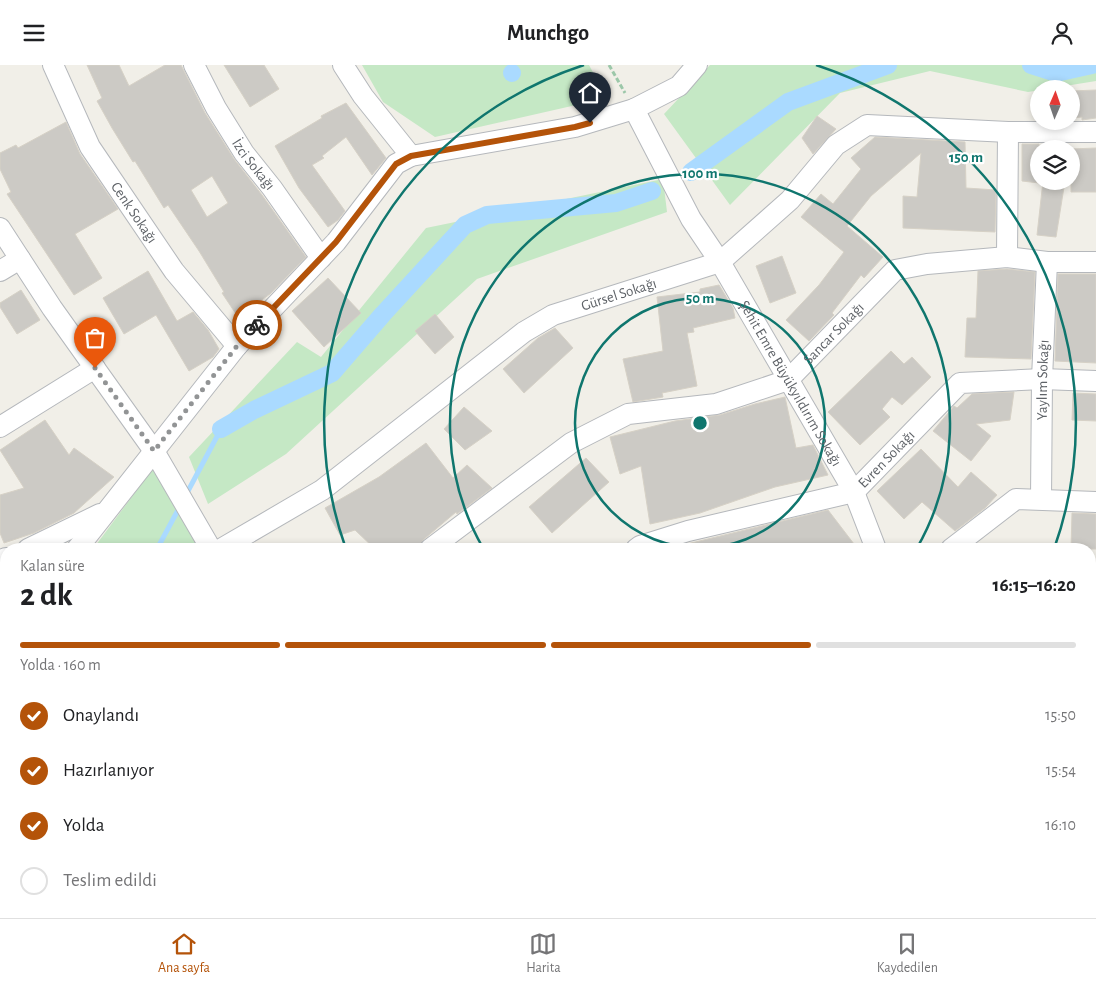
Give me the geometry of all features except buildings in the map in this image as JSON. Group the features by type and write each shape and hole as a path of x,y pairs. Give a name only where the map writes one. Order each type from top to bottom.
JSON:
{"street":[{"name":"Cenk Sokağı","path":"52,65 90,147 174,271 237,346"},
{"name":"İzci Sokağı","path":"194,65 216,108 244,153 272,187 320,258"},
{"path":"343,65 363,96 411,156"},
{"path":"82,543 237,346 336,242 396,164 411,156 575,127 634,109 679,86 697,65"},
{"name":"Şehit Emre Büyükyıldırım Sokağı","path":"634,109 691,219 720,262 854,492 874,543"},
{"name":"Gürsel Sokağı","path":"231,543 322,490 524,332 553,315 720,262 790,200 836,145 867,125 1008,132 1096,132"},
{"path":"1007,257 1008,132"},
{"path":"0,228 154,451 208,543"},
{"name":"Sancar Sokağı","path":"438,543 571,443 628,414 716,404 788,380 895,270 928,264 1007,257 1048,263 1096,262"},
{"path":"0,271 20,259"},
{"name":"Yaylım Sokağı","path":"1041,499 1042,379 1048,263"},
{"path":"0,427 95,368"},
{"name":"Evren Sokağı","path":"650,543 688,531 854,492 960,383 1042,379 1096,381"},
{"path":"959,543 1016,499 1096,502"},
{"path":"40,543 107,511"}],"path":[{"path":"609,65 634,109"}],"green space":[{"path":"362,65 589,65 607,98 435,137 383,102"},
{"path":"710,65 1096,65 1096,81 1080,84 1080,80 1030,80 1030,92 1028,92 930,71 840,93 730,205 664,114"},
{"path":"663,179 667,212 477,279 286,454 208,504 189,457 297,342 321,357 426,228"},
{"path":"154,467 199,543 97,543"}],"water":[{"path":"508,64 516,64 521,69 519,80 508,82 503,77 503,69"}],"waterway":[{"path":"691,172 788,102 888,65"},
{"path":"1031,65 1056,73 1092,65"},
{"path":"221,429 254,410 332,373 383,314 465,225 487,215 616,203 652,191"},
{"path":"188,491 221,429"},
{"path":"160,543 178,510"}],"way so far":[{"path":"95,368 154,451 194,403 237,346 257,325"}],"route":[{"path":"257,325 336,242 396,164 411,156 590,123"}]}
